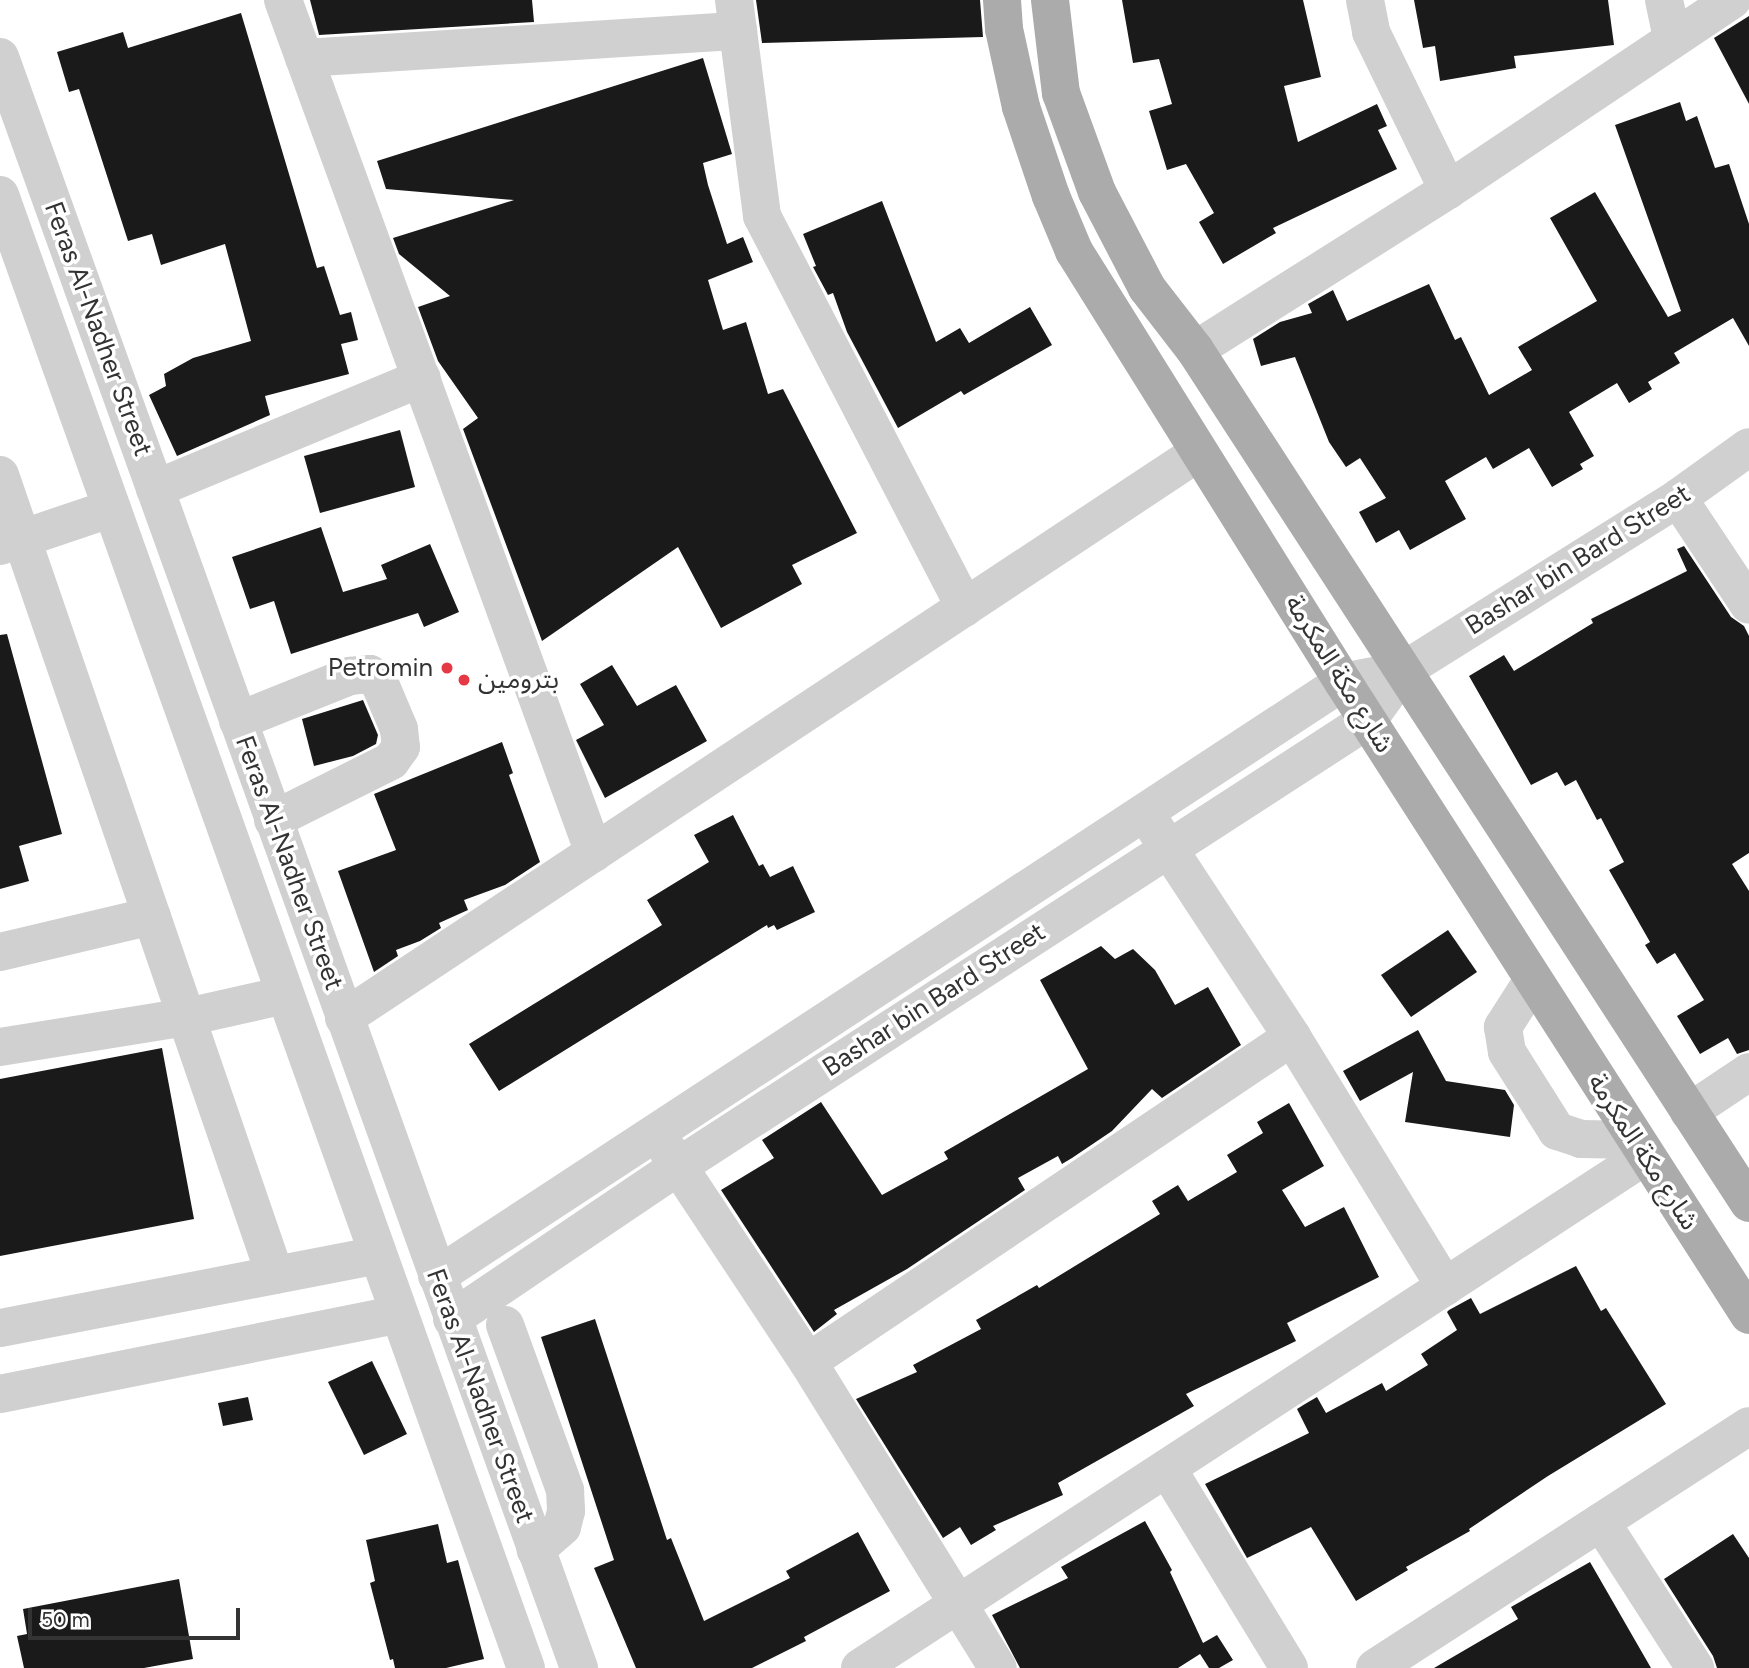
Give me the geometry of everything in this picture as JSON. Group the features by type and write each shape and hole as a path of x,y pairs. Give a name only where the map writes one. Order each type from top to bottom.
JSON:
{"main road":[{"name":"شارع مكة المكرمة","path":"1002,0 1004,29 1021,107 1051,196 1074,251 1343,681 1749,1315"},
{"path":"1050,0 1061,93 1097,192 1147,288 1195,349 1749,1203"}],"street":[{"path":"283,0 594,853"},
{"path":"1365,0 1371,32 1448,190"},
{"path":"1664,0 1672,39"},
{"path":"1195,349 1448,190 1732,0"},
{"path":"304,58 736,15 762,216 965,608"},
{"name":"Feras Al-Nadher Street","path":"0,57 579,1668"},
{"name":"Feras Al-Nadher Street","path":"0,195 526,1668"},
{"path":"155,489 422,378"},
{"name":"Bashar bin Bard Street","path":"437,1276 1343,681 1404,670 1678,498 1749,447"},
{"path":"344,1018 1199,452"},
{"path":"0,475 11,542 152,916 275,1275"},
{"path":"1678,498 1749,605"},
{"path":"11,542 112,508"},
{"name":"Bashar bin Bard Street","path":"452,1320 679,1166 1368,720 1404,670"},
{"path":"238,721 350,676 370,674 380,684 399,729 401,747 391,761 273,820"},
{"path":"1144,812 1292,1037 1445,1287"},
{"path":"0,952 152,916"},
{"path":"1533,980 1503,1027 1507,1052 1558,1130 1581,1139 1640,1148"},
{"path":"0,1047 187,1017 285,995"},
{"path":"808,1362 1292,1037"},
{"path":"1689,1112 1749,1072"},
{"path":"657,1132 808,1362 998,1668"},
{"path":"872,1665 957,1605 1445,1287 1640,1148"},
{"path":"0,1328 378,1255"},
{"path":"0,1394 399,1314"},
{"path":"505,1325 565,1490 566,1511 562,1527 536,1550"},
{"path":"1375,1668 1749,1426"},
{"path":"1167,1468 1289,1668"},
{"path":"1601,1522 1695,1668"}],"building":[{"path":"310,0 532,0 534,22 319,35"},
{"path":"756,0 980,0 983,37 762,43"},
{"path":"1122,0 1303,0 1321,77 1284,86 1298,142 1377,104 1387,126 1378,130 1397,169 1273,228 1276,233 1223,264 1199,222 1214,213 1186,164 1167,170 1149,111 1172,104 1159,59 1133,63"},
{"path":"1414,0 1608,0 1614,45 1514,56 1516,68 1440,81 1435,46 1423,48"},
{"path":"241,13 317,268 324,266 340,315 351,312 358,340 341,344 349,374 265,396 270,415 177,456 149,395 166,386 164,374 193,358 251,341 225,244 161,265 152,234 128,241 79,89 69,92 57,52 123,32 128,48"},
{"path":"1749,16 1749,104 1714,38"},
{"path":"703,58 732,154 703,163 708,185 727,244 743,237 753,262 708,280 723,330 746,322 768,394 783,389 857,533 792,565 802,584 721,628 678,547 542,641 463,429 478,418 438,361 418,307 450,296 399,254 393,238 514,200 386,189 377,161"},
{"path":"1680,102 1686,121 1697,116 1715,168 1729,164 1749,224 1749,346 1733,318 1674,353 1680,363 1648,382 1652,389 1629,403 1617,383 1569,412 1594,456 1580,464 1583,469 1552,487 1529,448 1493,469 1486,457 1445,481 1466,519 1410,550 1399,530 1376,543 1359,512 1386,498 1360,458 1346,467 1329,442 1295,357 1261,366 1253,339 1280,322 1312,313 1308,304 1333,290 1347,321 1429,284 1455,340 1461,337 1489,395 1532,370 1518,347 1597,301 1550,218 1595,192 1668,317 1681,311 1615,125"},
{"path":"882,201 936,342 960,328 969,343 1030,307 1052,345 964,395 961,391 898,428 847,332 833,293 828,295 813,267 816,266 803,234"},
{"path":"400,430 415,487 320,513 304,456"},
{"path":"321,527 343,592 387,579 381,565 430,544 459,612 424,627 418,613 291,654 274,601 250,609 232,557"},
{"path":"1684,546 1731,617 1744,626 1749,636 1749,853 1732,864 1749,891 1749,1050 1737,1054 1728,1038 1700,1054 1677,1016 1704,1000 1675,953 1657,964 1645,945 1650,942 1609,870 1624,862 1601,818 1597,820 1576,780 1565,786 1557,772 1531,785 1469,676 1504,655 1514,671 1593,623 1591,619 1687,571 1677,549"},
{"path":"7,634 62,834 19,846 29,881 0,889 0,635"},
{"path":"612,665 637,706 676,685 707,741 605,798 576,740 604,725 580,684"},
{"path":"363,700 378,735 376,744 353,756 314,766 302,719"},
{"path":"502,742 513,773 509,775 540,862 505,885 464,900 468,910 439,923 441,928 420,941 396,950 398,956 374,972 338,871 396,850 374,794"},
{"path":"733,815 759,866 763,864 770,877 793,866 815,912 777,930 774,925 768,928 767,925 499,1091 469,1044 662,925 647,900 709,862 694,835"},
{"path":"1448,930 1477,972 1411,1017 1381,975"},
{"path":"1101,946 1115,959 1133,949 1155,970 1175,1005 1208,987 1241,1045 1162,1098 1152,1089 1112,1131 1062,1164 1058,1156 1018,1178 1025,1190 907,1269 834,1310 837,1314 814,1332 721,1190 774,1158 762,1140 821,1102 882,1195 948,1159 944,1152 1088,1069 1040,980"},
{"path":"1418,1030 1446,1081 1505,1090 1514,1105 1510,1137 1405,1122 1413,1072 1360,1101 1343,1071"},
{"path":"162,1048 194,1219 0,1256 0,1079"},
{"path":"1289,1103 1324,1166 1282,1190 1305,1227 1344,1207 1379,1277 1287,1323 1296,1341 1186,1394 1194,1406 1058,1483 1063,1495 993,1526 996,1530 971,1545 960,1527 943,1538 856,1399 917,1372 913,1365 981,1329 976,1320 1037,1285 1039,1288 1160,1214 1152,1201 1178,1185 1188,1201 1237,1172 1227,1155 1263,1133 1257,1122"},
{"path":"1576,1266 1601,1311 1606,1308 1666,1404 1548,1476 1469,1529 1470,1531 1406,1567 1408,1570 1356,1601 1311,1527 1247,1558 1205,1484 1309,1433 1297,1409 1317,1397 1326,1413 1382,1383 1386,1391 1428,1365 1421,1354 1457,1330 1447,1312 1449,1310 1471,1298 1480,1314"},
{"path":"595,1319 667,1540 671,1538 704,1621 790,1578 786,1571 858,1532 890,1591 804,1637 806,1641 752,1668 636,1668 594,1568 614,1560 541,1337"},
{"path":"372,1361 407,1434 364,1455 328,1382"},
{"path":"248,1397 253,1420 223,1426 218,1403"},
{"path":"1145,1521 1172,1570 1170,1572 1203,1643 1217,1635 1233,1660 1219,1668 1209,1668 1200,1654 1178,1668 1020,1668 992,1615 1068,1578 1061,1567"},
{"path":"438,1524 447,1563 458,1560 484,1659 446,1668 395,1668 393,1659 390,1660 370,1583 375,1581 366,1540"},
{"path":"1733,1534 1749,1558 1749,1668 1717,1668 1713,1656 1664,1579"},
{"path":"1590,1562 1651,1668 1434,1668 1518,1619 1511,1607"},
{"path":"179,1579 193,1659 144,1668 24,1668 17,1636 27,1634 23,1609"}],"place":[{"name":"Petromin","path":"447,668"},
{"name":"بترومين","path":"464,680"}]}
